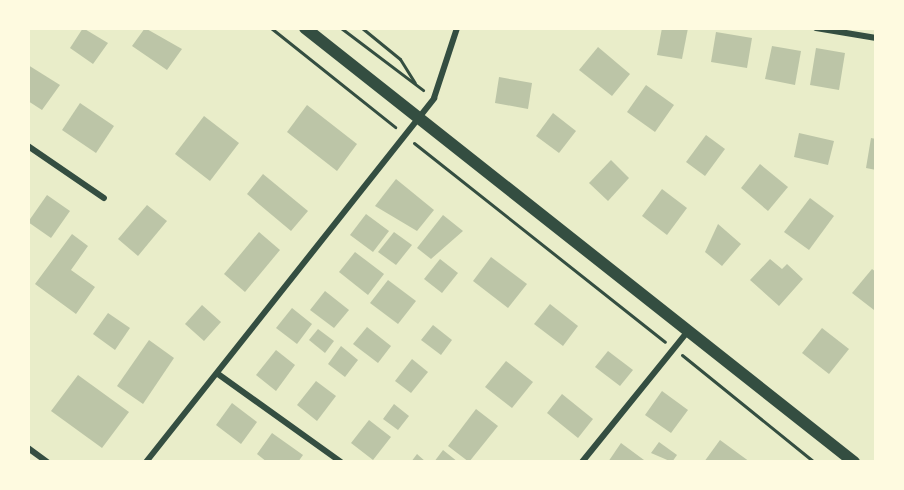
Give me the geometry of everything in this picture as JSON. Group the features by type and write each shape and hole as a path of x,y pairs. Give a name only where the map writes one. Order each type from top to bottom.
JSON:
{"main road":[{"path":"305,28 854,462"}],"street":[{"path":"146,462 435,98 457,28"},
{"path":"816,28 876,38"},
{"path":"28,146 104,198"},
{"path":"582,462 688,331"},
{"path":"218,374 342,462"},
{"path":"28,448 47,462"}],"path":[{"path":"271,28 814,462"},
{"path":"340,28 435,98"},
{"path":"362,28 400,59 416,85"}],"building":[{"path":"83,28 108,43 93,64 70,48"},
{"path":"145,28 182,49 167,70 132,46"},
{"path":"662,28 688,28 682,59 657,55"},
{"path":"716,32 752,38 747,68 711,62"},
{"path":"772,46 801,51 795,85 765,79"},
{"path":"598,47 630,74 612,96 579,70"},
{"path":"816,48 845,53 839,90 810,85"},
{"path":"28,65 60,85 42,110 28,101"},
{"path":"499,77 532,83 528,109 495,103"},
{"path":"646,85 674,105 655,132 627,112"},
{"path":"80,103 114,126 96,153 62,130"},
{"path":"307,105 357,144 337,171 287,132"},
{"path":"553,113 576,131 559,153 536,136"},
{"path":"204,116 239,143 210,181 175,154"},
{"path":"799,133 834,141 828,165 794,157"},
{"path":"706,135 725,149 705,176 686,162"},
{"path":"871,138 876,139 876,170 866,168"},
{"path":"611,160 629,178 608,201 589,183"},
{"path":"760,164 788,187 768,211 741,188"},
{"path":"263,174 308,211 291,231 247,194"},
{"path":"396,179 434,210 417,231 375,206"},
{"path":"662,189 687,208 667,235 642,216"},
{"path":"47,195 70,211 51,238 28,222"},
{"path":"810,198 834,216 809,250 784,232"},
{"path":"147,205 167,221 138,256 118,239"},
{"path":"366,214 389,231 373,252 350,235"},
{"path":"443,215 463,231 431,259 417,248"},
{"path":"718,224 741,244 722,266 705,252"},
{"path":"259,232 280,250 245,292 224,274"},
{"path":"394,232 412,245 396,265 378,252"},
{"path":"72,234 88,246 71,270 95,287 76,314 35,284"},
{"path":"355,252 384,274 368,295 339,272"},
{"path":"491,257 527,284 508,308 473,281"},
{"path":"440,259 458,273 442,293 424,279"},
{"path":"770,259 782,269 787,264 803,279 779,306 750,280"},
{"path":"872,269 876,272 874,310 852,293"},
{"path":"388,280 416,301 398,324 370,303"},
{"path":"325,291 349,310 334,328 310,310"},
{"path":"550,304 578,326 563,346 534,324"},
{"path":"202,305 221,322 204,341 185,324"},
{"path":"292,308 312,324 297,344 276,328"},
{"path":"108,313 130,328 115,350 93,334"},
{"path":"433,325 452,340 441,355 421,340"},
{"path":"367,327 391,346 378,363 353,344"},
{"path":"822,328 849,349 829,374 802,353"},
{"path":"318,329 334,341 325,353 309,340"},
{"path":"149,340 174,358 143,404 117,386"},
{"path":"341,346 358,360 345,377 328,364"},
{"path":"276,350 295,365 276,391 256,375"},
{"path":"608,351 633,370 620,386 595,367"},
{"path":"412,359 428,372 411,393 395,381"},
{"path":"506,361 533,382 512,408 485,387"},
{"path":"78,375 129,412 102,448 51,411"},
{"path":"316,381 336,396 317,421 297,405"},
{"path":"662,391 688,410 671,433 645,415"},
{"path":"562,394 593,419 578,438 547,413"},
{"path":"232,403 257,422 241,444 216,425"},
{"path":"394,404 409,416 398,430 383,419"},
{"path":"476,409 498,426 469,462 448,446"},
{"path":"369,420 391,437 373,460 351,443"},
{"path":"272,433 303,455 298,462 267,462 257,454"},
{"path":"720,440 750,462 704,462"},
{"path":"659,442 677,455 672,462 651,453"},
{"path":"621,443 644,460 643,462 608,462"},
{"path":"443,450 458,462 434,462"},
{"path":"417,454 426,462 411,462"}]}
